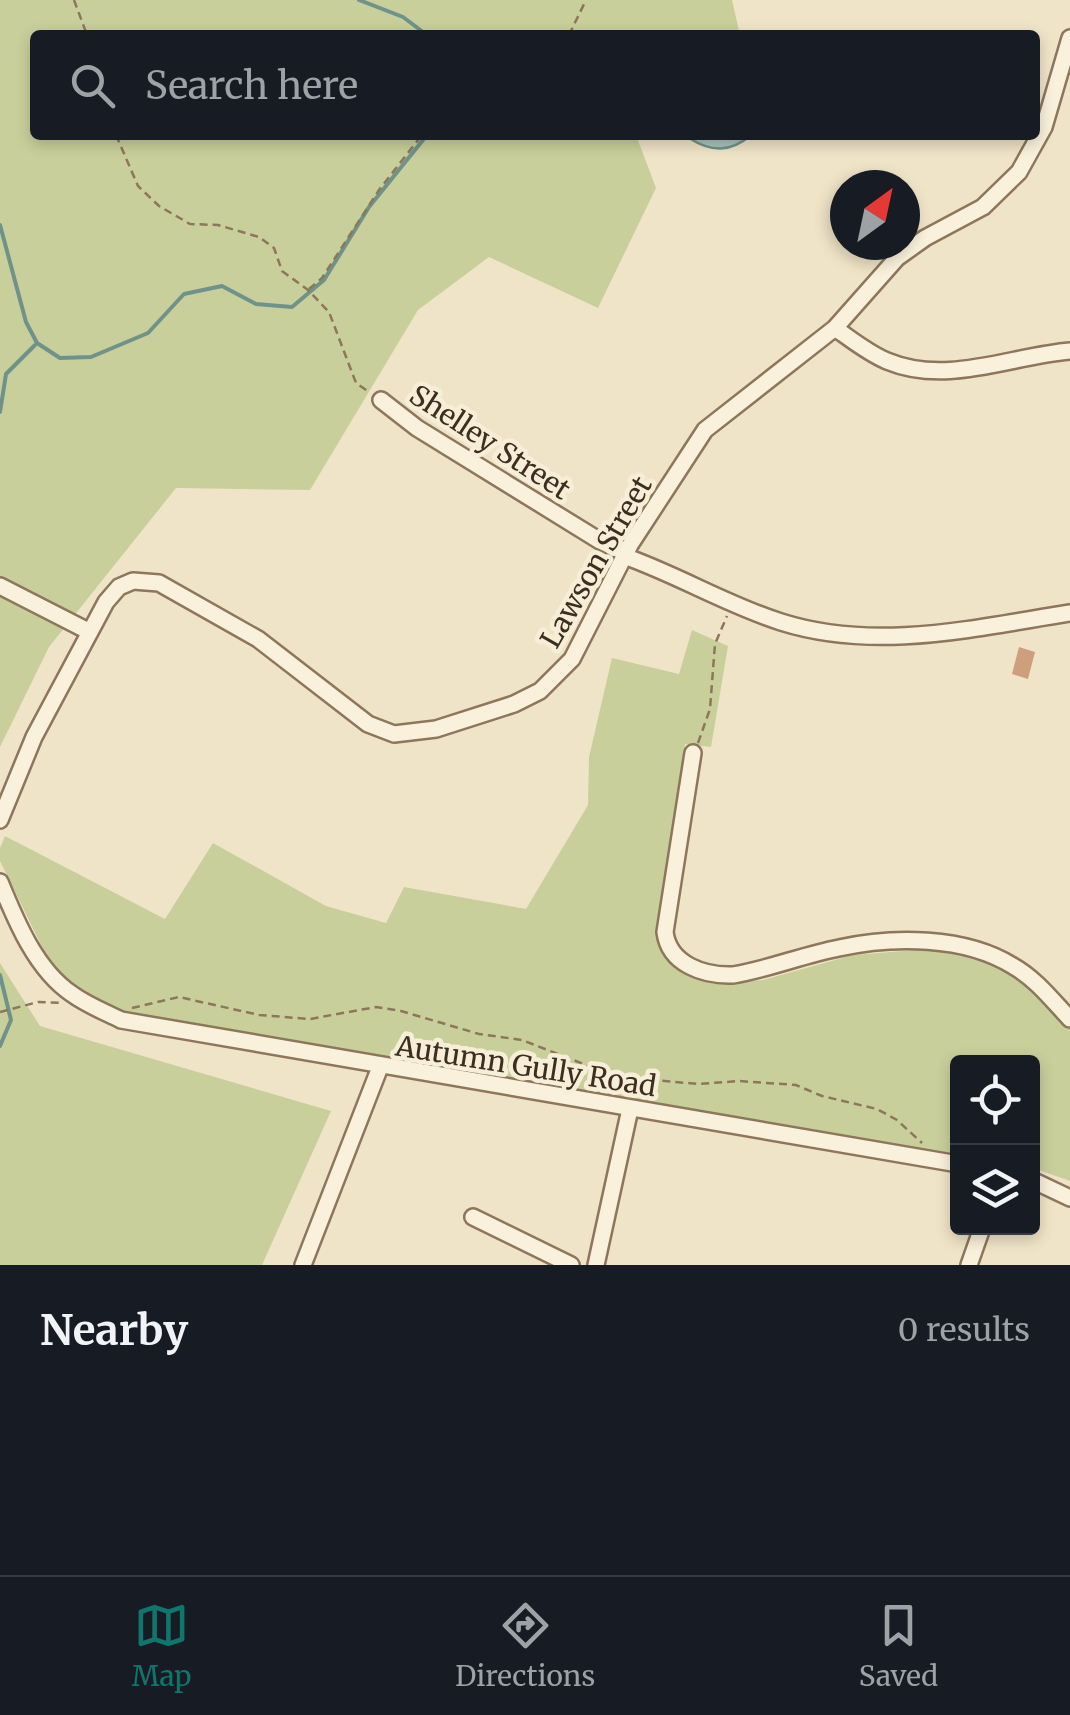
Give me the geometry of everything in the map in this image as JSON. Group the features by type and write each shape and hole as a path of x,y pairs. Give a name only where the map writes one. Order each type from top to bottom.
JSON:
{"street":[{"name":"Lawson Street","path":"1040,134 1070,38"},
{"name":"Lawson Street","path":"0,820 34,737 106,602 119,588 134,581 160,584 258,639 381,730 409,734 436,729 514,704 552,682 580,646 625,555 705,430 835,328 897,258 983,207 1020,172 1037,140"},
{"path":"835,328 888,362 923,370 961,370 1070,351"},
{"name":"Shelley Street","path":"381,400 417,428 600,542 732,603 794,626 862,637 928,636 1070,614"},
{"path":"0,586 90,632"},
{"path":"694,753 666,924 666,941 678,959 712,974 733,975 869,942 944,944 984,953 1012,965 1038,984 1070,1019"},
{"path":"0,882 29,943 47,970 69,992 90,1004"},
{"name":"Autumn Gully Road","path":"90,1004 121,1020 950,1163"},
{"path":"303,1265 380,1067"},
{"path":"596,1265 630,1109"},
{"path":"1040,1184 1070,1198"},
{"path":"473,1217 571,1265"},
{"path":"969,1265 980,1235"}],"path":[{"path":"74,0 86,30"},
{"path":"571,30 586,0"},
{"path":"118,140 138,186 158,206 190,224 218,225 259,237 274,248 282,270 330,312 356,383 381,400"},
{"path":"308,290 322,278 379,190 418,140"},
{"path":"694,753 710,709 715,644 732,603"},
{"path":"128,1009 179,997 259,1015 310,1018 376,1007 478,1034 522,1040 618,1078 796,1085 822,1096 877,1109 896,1120 938,1161"},
{"path":"0,1012 38,1002 90,1004"}],"green space":[{"path":"0,0 732,0 739,30 30,30 30,140 638,140 656,188 598,308 489,257 418,310 310,490 176,488 49,647 0,747"},
{"path":"692,630 728,646 711,747 685,744 657,938 665,959 714,984 763,980 853,955 929,949 994,964 1042,998 1070,1028 1070,1181 1040,1170 1040,1055 950,1055 950,1154 130,1018 78,991 48,959 0,861 5,836 165,919 213,843 326,906 386,923 404,887 526,909 588,805 589,757 612,658 679,674"},
{"path":"0,963 40,1026 331,1111 262,1265 0,1265"}],"water":[{"path":"693,140 744,140 728,148 705,146"}],"building":[{"path":"1019,647 1035,652 1028,679 1012,674"}],"waterway":[{"path":"359,0 403,17 420,30"},
{"path":"0,225 26,322 37,343 60,358 91,357 148,333 184,294 222,286 256,304 292,307 324,280 369,207 423,140"},
{"path":"0,412 6,374 35,345"},
{"path":"0,975 11,1020 0,1046"}]}
